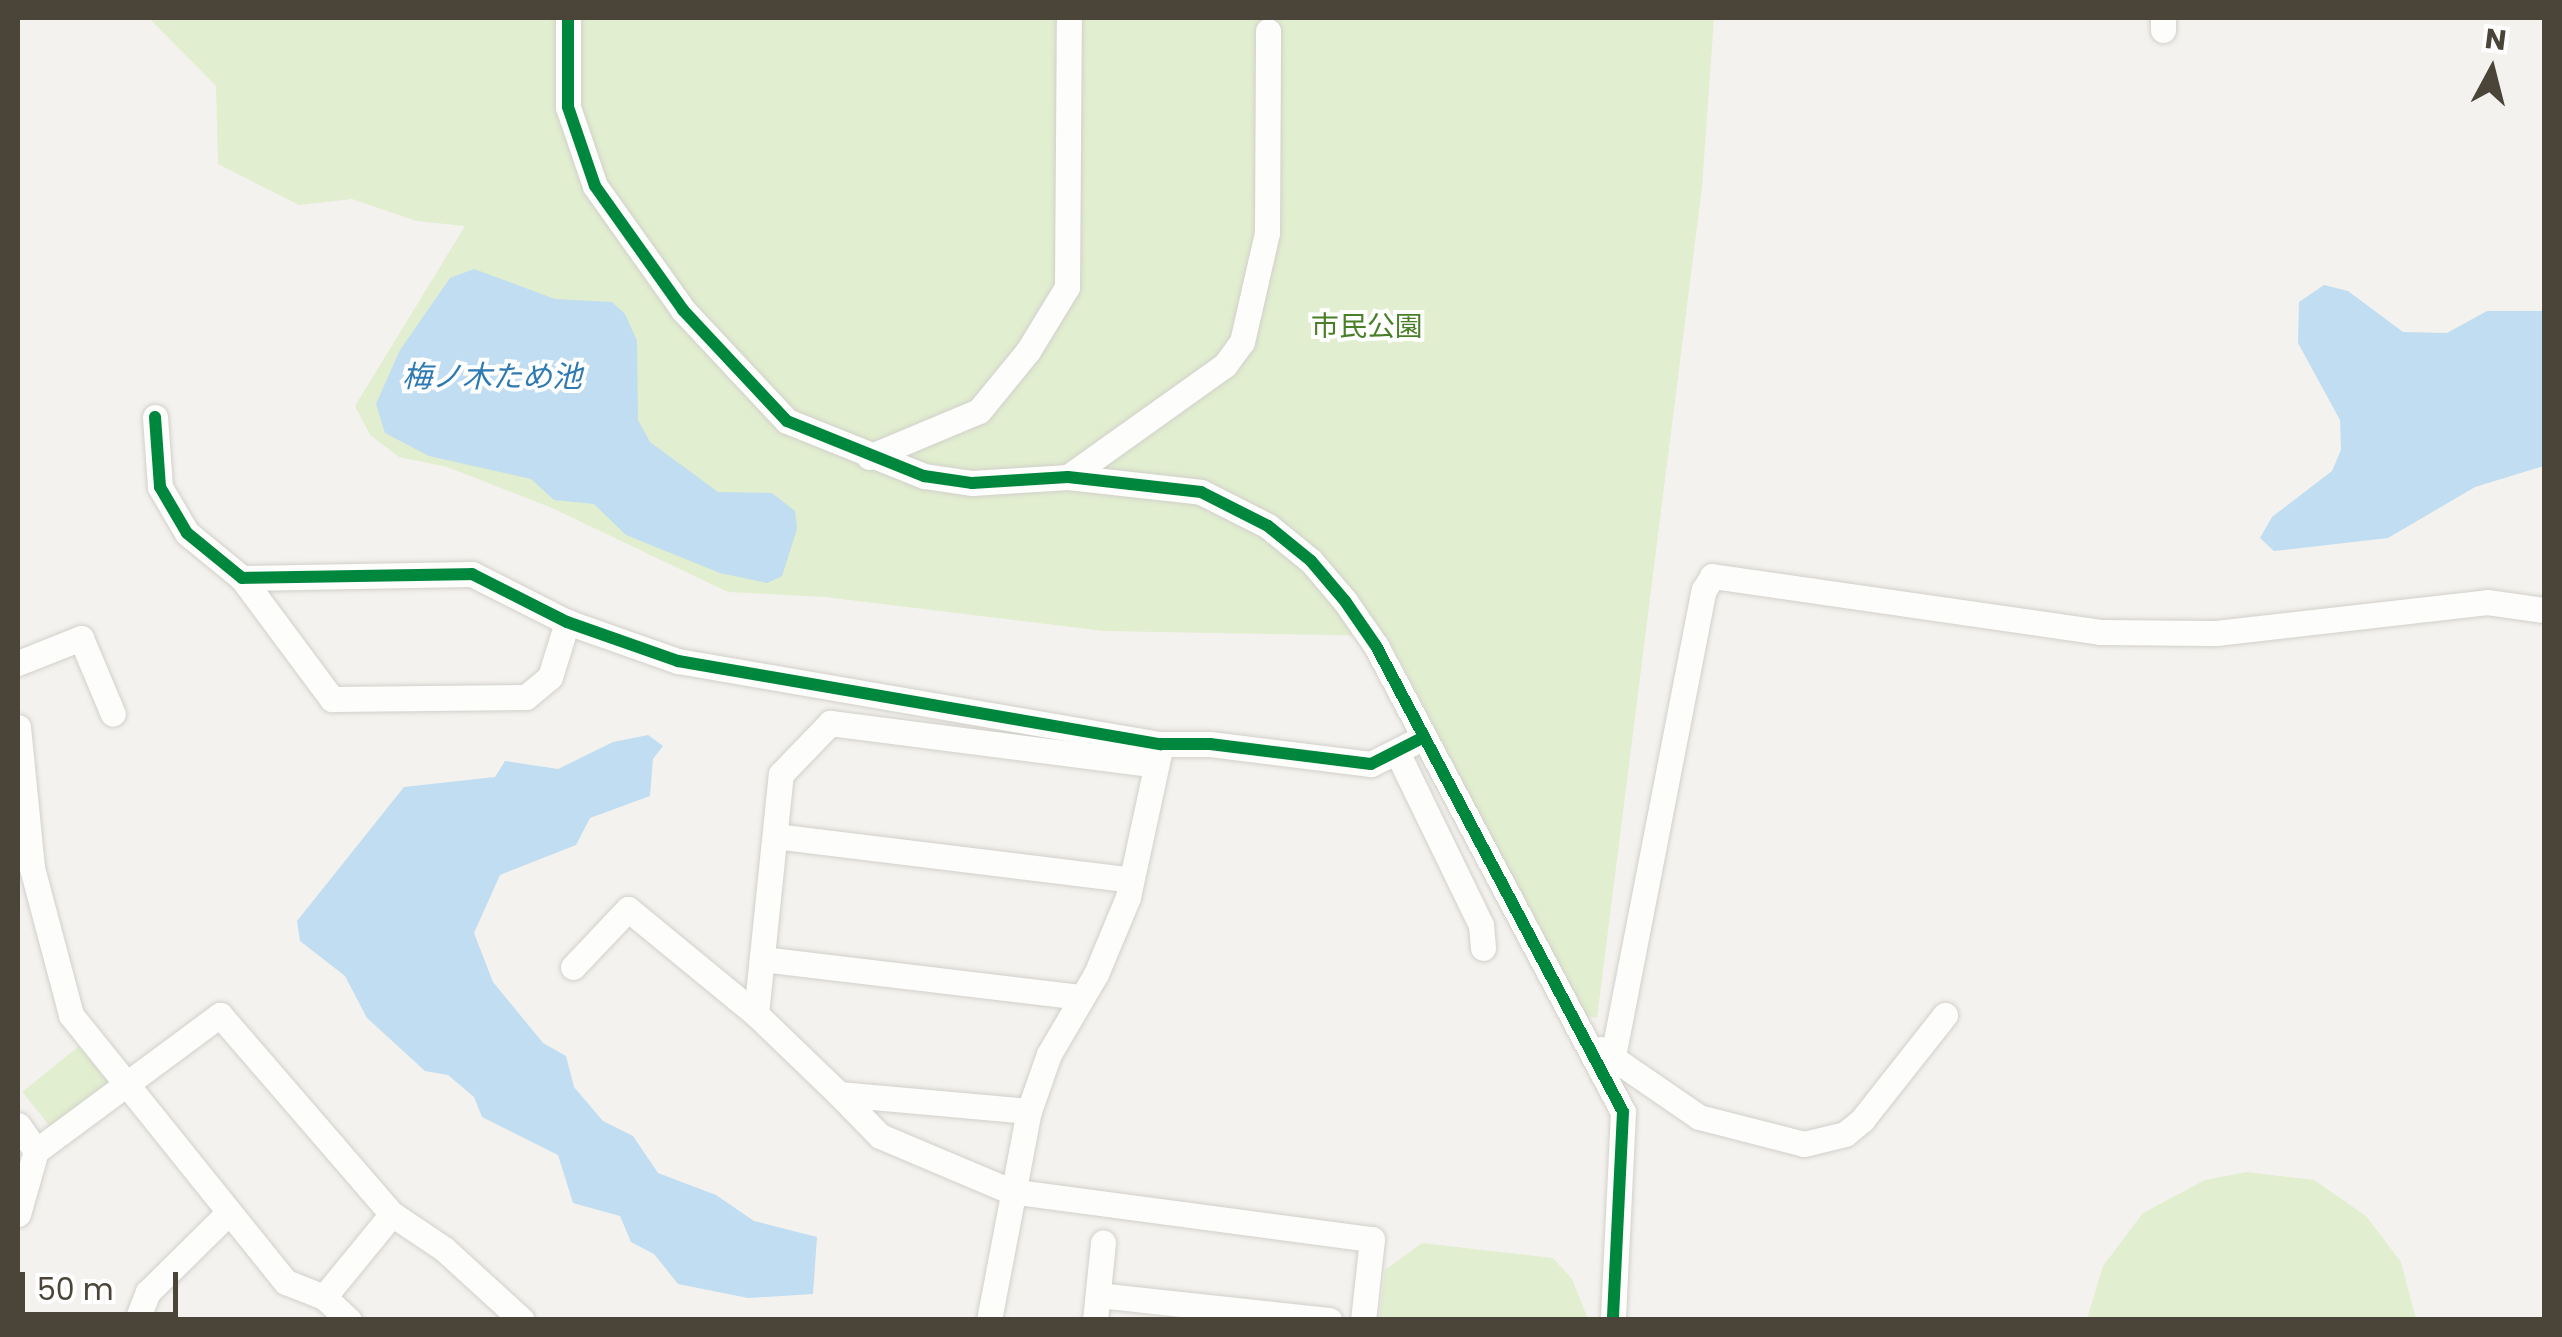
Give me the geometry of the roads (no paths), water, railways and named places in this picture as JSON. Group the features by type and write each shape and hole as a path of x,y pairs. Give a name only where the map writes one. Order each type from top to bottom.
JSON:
{"street":[{"path":"568,18 571,130 611,212 682,310 760,398 827,442 869,457 972,483 1068,477 1201,492 1268,526 1311,561 1345,601 1422,738 1578,1037 1623,1112 1613,1320"},
{"path":"869,457 979,411 1028,351 1066,287 1069,18"},
{"path":"1068,477 1225,364 1242,342 1267,233 1268,30"},
{"path":"155,418 160,487 187,534 242,578 318,688 332,699 526,697 550,677 567,622"},
{"path":"242,578 472,574 567,622 678,661 1158,755"},
{"path":"1613,1056 1704,590 1712,576 2100,632 2216,633 2487,602 2544,610"},
{"path":"18,663 81,638 113,714"},
{"path":"756,1014 781,774 830,723 1158,755 1210,744 1354,765 1398,754 1422,738"},
{"path":"18,727 32,868 71,1015 124,1088 286,1282 324,1297 349,1320"},
{"path":"1398,754 1481,926 1482,948"},
{"path":"989,1320 1010,1191 1030,1111 1048,1054 1082,997 1131,880 1158,755"},
{"path":"775,836 1131,880"},
{"path":"573,968 628,909 756,1014 880,1136 1010,1191 1372,1239 1364,1320"},
{"path":"762,959 1082,997"},
{"path":"18,1214 36,1151 220,1014 392,1214 444,1249 511,1315"},
{"path":"1578,1037 1613,1056 1699,1117 1804,1144 1845,1134 1862,1120 1945,1015"},
{"path":"838,1094 1030,1111"},
{"path":"18,1125 36,1151"},
{"path":"137,1320 170,1267 226,1214"},
{"path":"324,1297 392,1214"},
{"path":"1103,1242 1096,1307 1330,1320"}],"water":[{"name":"梅ノ木ため池","path":"474,269 555,299 612,302 625,314 637,341 638,420 650,442 718,492 772,493 795,511 797,529 782,576 767,583 720,573 626,535 594,504 554,500 531,479 429,456 385,433 376,404 400,350 450,278"},
{"path":"2324,285 2348,291 2403,332 2447,333 2487,311 2544,311 2544,466 2475,487 2388,538 2274,551 2260,538 2272,517 2332,471 2341,450 2340,420 2298,343 2299,302"},
{"path":"648,735 663,746 653,759 650,796 590,818 576,845 500,875 474,933 493,982 543,1043 566,1056 574,1087 603,1121 633,1136 658,1173 716,1195 754,1221 817,1237 813,1294 748,1298 678,1284 654,1254 631,1242 620,1216 573,1203 558,1155 482,1117 474,1097 448,1075 425,1071 367,1018 345,976 300,941 297,921 404,787 495,777 505,761 558,769 613,742"}],"park label":[{"name":"市民公園","path":"1367,327"}]}
